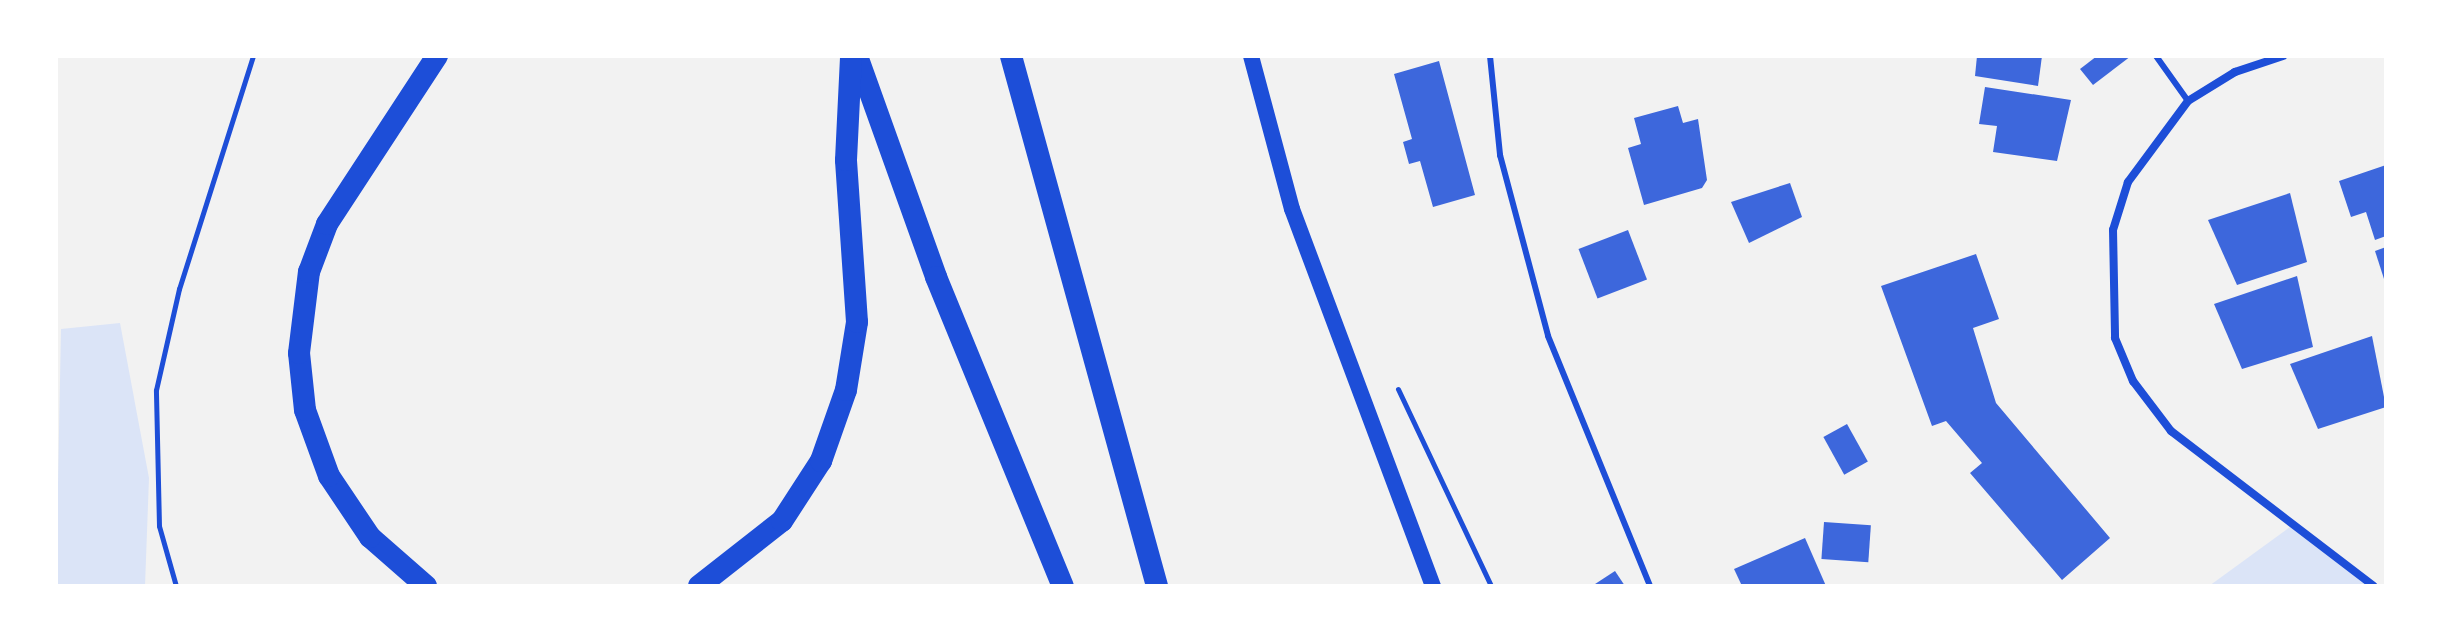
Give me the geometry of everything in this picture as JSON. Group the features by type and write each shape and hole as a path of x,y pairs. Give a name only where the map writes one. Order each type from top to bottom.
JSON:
{"highway":[{"path":"426,586 370,537 329,476 305,410 299,353 309,272 327,224 437,56"},
{"path":"699,586 782,521 821,461 842,404 857,322 846,160 854,56"},
{"path":"854,56 941,291 1063,586"},
{"path":"1011,56 1157,586"}],"main road":[{"path":"1251,56 1292,209 1424,569 1433,586"},
{"path":"1424,569 1426,586"}],"street":[{"path":"2283,56 2235,72 2188,101 2128,182 2113,230 2115,338 2133,381 2171,431 2374,586"}],"lane":[{"path":"1490,56 1500,155 1540,309 1650,586"},
{"path":"2156,56 2188,101"}],"path":[{"path":"176,586 159,526 156,390 179,289 253,56"},
{"path":"1398,389 1491,586"}],"shaded area":[{"path":"120,323 149,478 145,586 56,586 61,329"},
{"path":"2294,524 2371,586 2209,586"}],"building":[{"path":"1977,56 2042,56 2038,86 1975,76"},
{"path":"2097,56 2131,56 2093,85 2080,69"},
{"path":"1439,61 1475,195 1433,207 1420,161 1409,164 1403,142 1412,139 1394,74"},
{"path":"1985,87 2071,100 2057,161 1993,152 1997,126 1979,124"},
{"path":"1678,106 1683,123 1698,119 1707,180 1702,188 1644,205 1628,148 1641,144 1634,118"},
{"path":"2386,165 2386,236 2375,240 2366,212 2351,217 2339,181"},
{"path":"1790,183 1802,217 1749,243 1731,202"},
{"path":"2290,193 2307,262 2237,285 2208,220"},
{"path":"1628,230 1647,279 1598,298 1579,249"},
{"path":"2386,247 2386,282 2385,282 2375,251"},
{"path":"1976,254 1999,319 1973,328 1996,403 2110,538 2062,580 1970,473 1982,463 1946,421 1932,426 1881,286"},
{"path":"2297,276 2313,347 2242,369 2214,304"},
{"path":"2372,336 2386,407 2318,429 2290,364"},
{"path":"1847,424 1868,462 1844,475 1823,437"},
{"path":"1824,522 1871,525 1868,562 1821,559"},
{"path":"1805,538 1826,586 1742,586 1734,569"},
{"path":"1615,571 1625,586 1592,586"}]}
